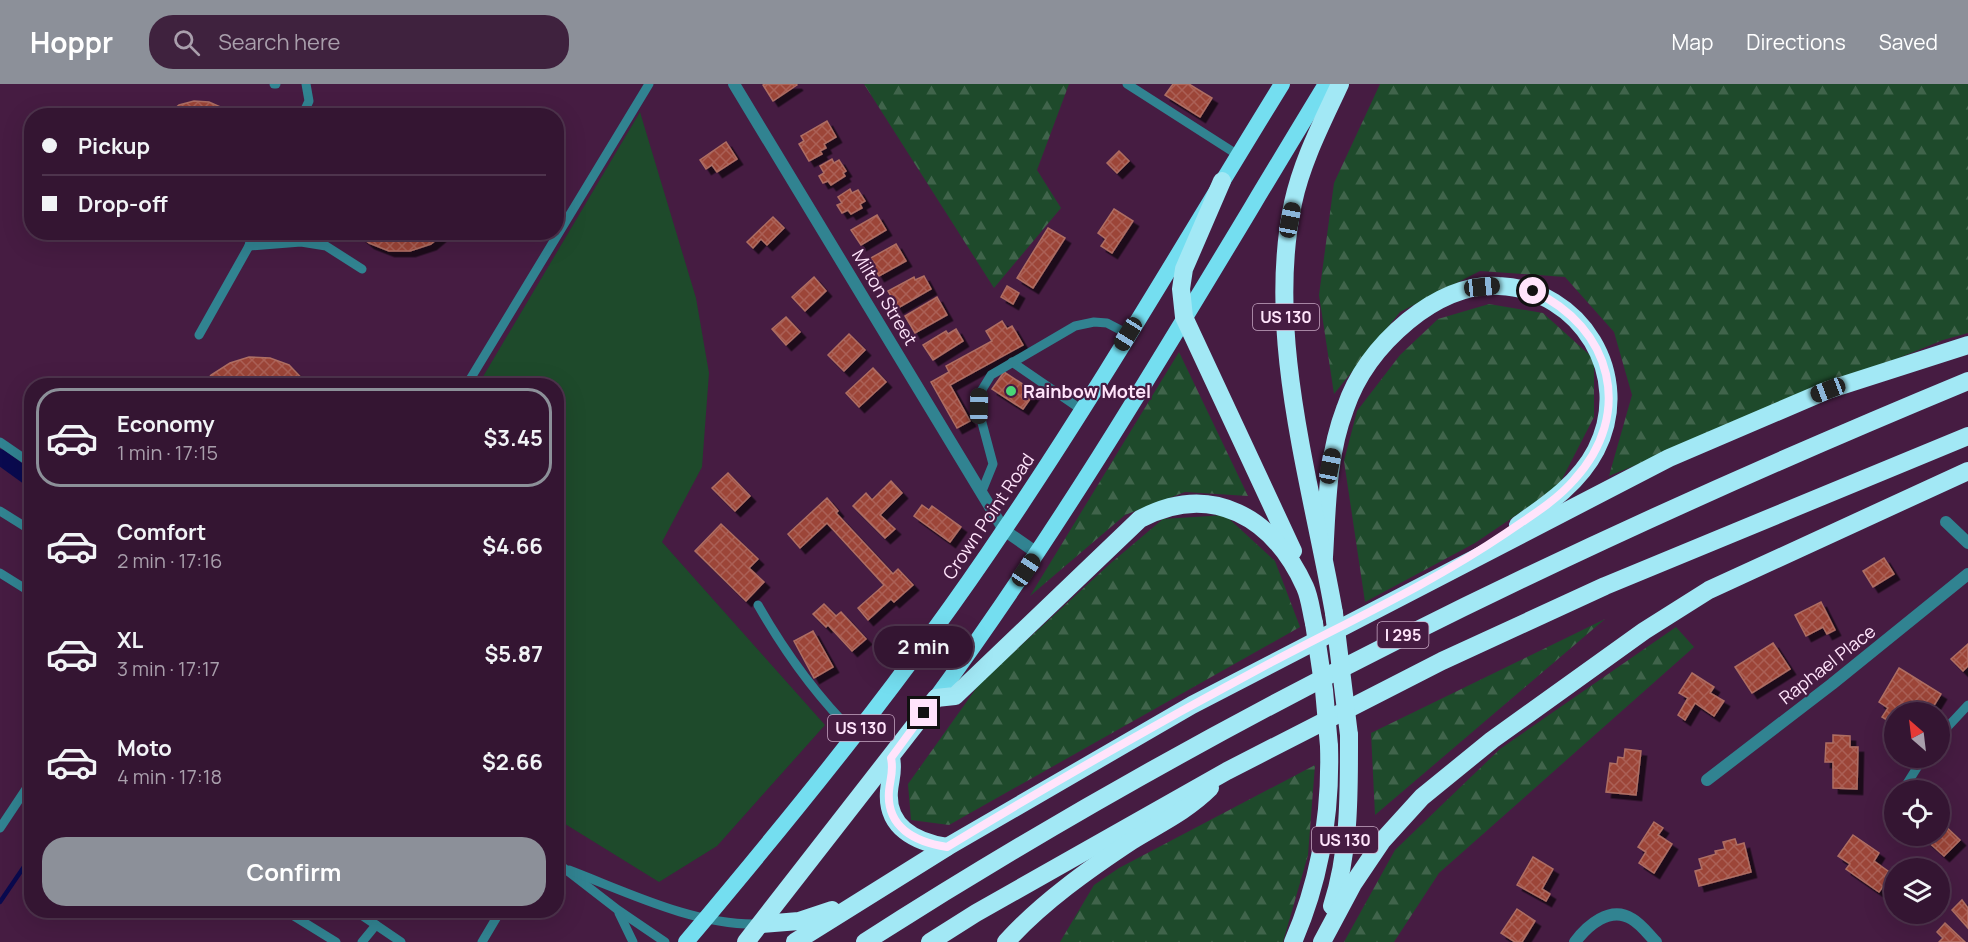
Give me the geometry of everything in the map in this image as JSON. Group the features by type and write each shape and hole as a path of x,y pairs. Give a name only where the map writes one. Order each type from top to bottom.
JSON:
{"highway":[{"name":"Crown Point Road","path":"686,942 856,735 1004,530 1082,410 1282,84"},
{"path":"746,942 936,698 1037,553 1326,84"},
{"name":"US 130","path":"1321,942 1339,886 1345,849 1349,735 1334,613 1293,390 1284,274 1287,237 1298,184 1311,146 1340,84"},
{"path":"1222,182 1184,269 1181,289 1184,317 1292,549 1306,589 1322,669 1329,746 1329,795 1323,841 1311,893 1293,942"},
{"path":"1324,557 1330,466 1336,436 1353,388 1374,354 1417,314 1453,294 1497,285 1533,291 1568,312 1589,333 1604,361 1609,391 1603,435 1585,466 1560,494 1460,565"},
{"path":"795,942 947,847 1183,710 1669,458 1740,425 1828,390 1968,345"},
{"name":"I 295","path":"865,942 1076,813 1265,708 1394,640 1629,527 1968,381"},
{"name":"I 295","path":"930,942 976,913 1227,771 1380,692 1605,586 1968,436"},
{"path":"1321,942 1353,884 1382,841 1422,797 1492,740 1644,631 1709,590 1968,471"},
{"path":"936,698 955,696 1132,525 1161,510 1183,505 1207,505 1227,508 1246,516 1278,542 1306,589"},
{"path":"891,758 894,770 889,793 890,804 898,823 915,839 947,847"},
{"path":"1006,942 1085,874 1192,805 1227,771"},
{"path":"761,924 799,921 869,895"}],"street":[{"name":"Milton Street","path":"734,84 1004,530"},
{"path":"1946,522 1968,543"},
{"path":"1004,530 1037,553"},
{"name":"Raphael Place","path":"1707,780 1832,684 1968,574"},
{"path":"1575,942 1587,927 1601,918 1615,915 1631,918 1656,942"}],"lane":[{"path":"306,84 309,102 306,108"},
{"path":"564,224 649,84"},
{"path":"1127,84 1238,155"},
{"path":"199,335 250,240"},
{"path":"471,378 554,240"},
{"path":"249,246 301,242 326,246 362,268"},
{"path":"982,491 993,464 981,418 980,393 991,375 1075,326 1094,322 1107,323 1128,334"},
{"path":"1012,362 1082,410"},
{"path":"0,442 24,458"},
{"path":"0,511 24,526"},
{"path":"0,573 24,588"},
{"path":"758,605 801,674 856,735"},
{"path":"1950,724 1968,705"},
{"path":"0,828 24,792"},
{"path":"564,867 618,910 665,942"},
{"path":"569,870 647,902 735,924 761,924"},
{"path":"618,910 633,942"},
{"path":"297,918 336,942"},
{"path":"366,918 401,942"},
{"path":"482,942 496,918"},
{"path":"362,942 376,925"}],"green space":[{"path":"864,84 1069,84 1037,170 1061,208 994,288"},
{"path":"1380,84 1968,84 1968,333 1943,340 1609,476 1632,395 1614,332 1565,277 1480,271 1400,312 1334,394 1319,295 1334,183"},
{"path":"640,112 696,298 709,373 702,467 662,542 825,725 717,846 659,882 564,823 564,378 482,378"},
{"path":"1489,304 1543,313 1594,359 1594,417 1558,487 1475,543 1365,602 1344,461 1357,411 1400,355 1438,319"},
{"path":"1179,352 1248,496 1185,492 1125,515 1030,596"},
{"path":"1225,515 1275,561 1300,627 949,825 911,820 908,784 980,683 1112,562 1163,519"},
{"path":"1605,619 1375,815 1371,733"},
{"path":"1676,627 1694,647 1439,873 1394,942 1344,942 1395,850 1500,749"},
{"path":"1315,765 1308,855 1283,942 1060,942 1094,885 1119,868"}],"building":[{"path":"1173,84 1189,84 1212,98 1200,117 1165,95"},
{"path":"763,85 797,85 773,101"},
{"path":"194,101 209,102 223,108 175,108"},
{"path":"827,121 836,137 824,144 826,148 820,151 822,154 809,161 799,144 804,141 801,136"},
{"path":"726,142 737,159 717,172 712,165 706,169 700,160"},
{"path":"1119,151 1129,161 1117,173 1107,163"},
{"path":"832,159 834,163 839,160 846,171 843,173 845,176 831,185 828,181 823,183 819,176 824,173 820,166"},
{"path":"850,189 852,193 858,190 865,201 860,204 862,208 851,214 848,210 842,213 837,205 842,203 838,197"},
{"path":"1114,209 1133,221 1112,253 1101,246 1106,239 1098,233"},
{"path":"877,215 886,230 861,245 851,230"},
{"path":"773,217 784,228 767,245 761,239 753,248 747,242"},
{"path":"1048,228 1065,238 1033,288 1017,278"},
{"path":"365,240 436,240 431,244 410,251 389,251"},
{"path":"896,244 906,261 879,276 869,259"},
{"path":"924,276 931,289 898,308 888,291 914,277 915,280"},
{"path":"814,277 826,291 805,311 792,297"},
{"path":"1007,286 1019,293 1013,304 1001,297"},
{"path":"937,297 947,315 915,333 905,316"},
{"path":"786,317 800,332 786,345 772,329"},
{"path":"1002,321 1007,329 1012,326 1023,345 950,385 970,421 957,428 931,382 949,372 946,366 992,341 986,331"},
{"path":"956,329 963,341 933,360 923,345 946,331 948,334"},
{"path":"849,334 865,350 844,371 828,355"},
{"path":"249,357 270,358 289,365 301,378 209,378 230,363"},
{"path":"873,368 886,382 859,407 846,393"},
{"path":"1004,372 1035,392 1023,409 992,389"},
{"path":"728,473 750,496 735,511 712,488"},
{"path":"891,481 902,493 880,515 895,529 885,538 853,506 866,493 872,500"},
{"path":"827,498 838,511 836,513 893,574 898,569 913,585 894,602 891,599 868,620 858,608 884,585 827,523 800,548 788,534"},
{"path":"922,505 929,510 932,506 961,527 950,542 914,516"},
{"path":"721,524 758,559 749,568 764,582 746,601 695,551"},
{"path":"1884,558 1894,574 1873,587 1863,571"},
{"path":"1821,602 1835,630 1827,634 1823,627 1806,636 1795,615"},
{"path":"824,604 836,616 841,612 866,639 852,651 828,625 826,627 813,614"},
{"path":"813,631 833,667 814,678 794,641"},
{"path":"1773,643 1790,669 1752,693 1735,667"},
{"path":"1968,644 1968,666 1963,671 1951,659"},
{"path":"1899,668 1941,694 1936,702 1884,702 1884,705 1879,702"},
{"path":"1692,673 1714,687 1710,693 1724,701 1714,716 1695,703 1685,720 1678,715 1688,698 1679,693"},
{"path":"1833,735 1850,736 1850,747 1858,747 1857,789 1833,788 1833,762 1825,762 1826,743 1833,743"},
{"path":"1625,749 1641,751 1636,795 1606,792 1610,763 1617,764 1618,757 1624,758"},
{"path":"1654,822 1663,828 1658,835 1672,844 1654,873 1639,863 1646,852 1638,847"},
{"path":"1950,830 1960,840 1944,856 1933,846 1950,846"},
{"path":"1853,835 1879,853 1874,861 1884,868 1884,885 1879,892 1846,869 1850,864 1838,856"},
{"path":"1735,839 1737,845 1744,843 1751,872 1699,886 1695,871 1702,869 1699,859 1725,849 1723,842"},
{"path":"1533,857 1553,869 1542,889 1550,894 1546,901 1517,885"},
{"path":"1962,900 1968,908 1968,928 1952,910"},
{"path":"1517,909 1535,921 1522,942 1515,942 1501,933"},
{"path":"1946,924 1965,942 1939,942 1943,938 1937,932"}],"waterway":[{"path":"0,457 24,474"},
{"path":"0,902 24,867"}],"place":[{"name":"Rainbow Motel","path":"1011,391"}],"route":[{"path":"924,713 891,758 894,770 890,782 890,804 898,823 915,839 927,844 947,847 1128,740 1274,661 1460,565 1526,520 1574,480 1595,451 1603,435 1609,391 1604,361 1589,333 1579,321 1556,303 1533,291"}]}
